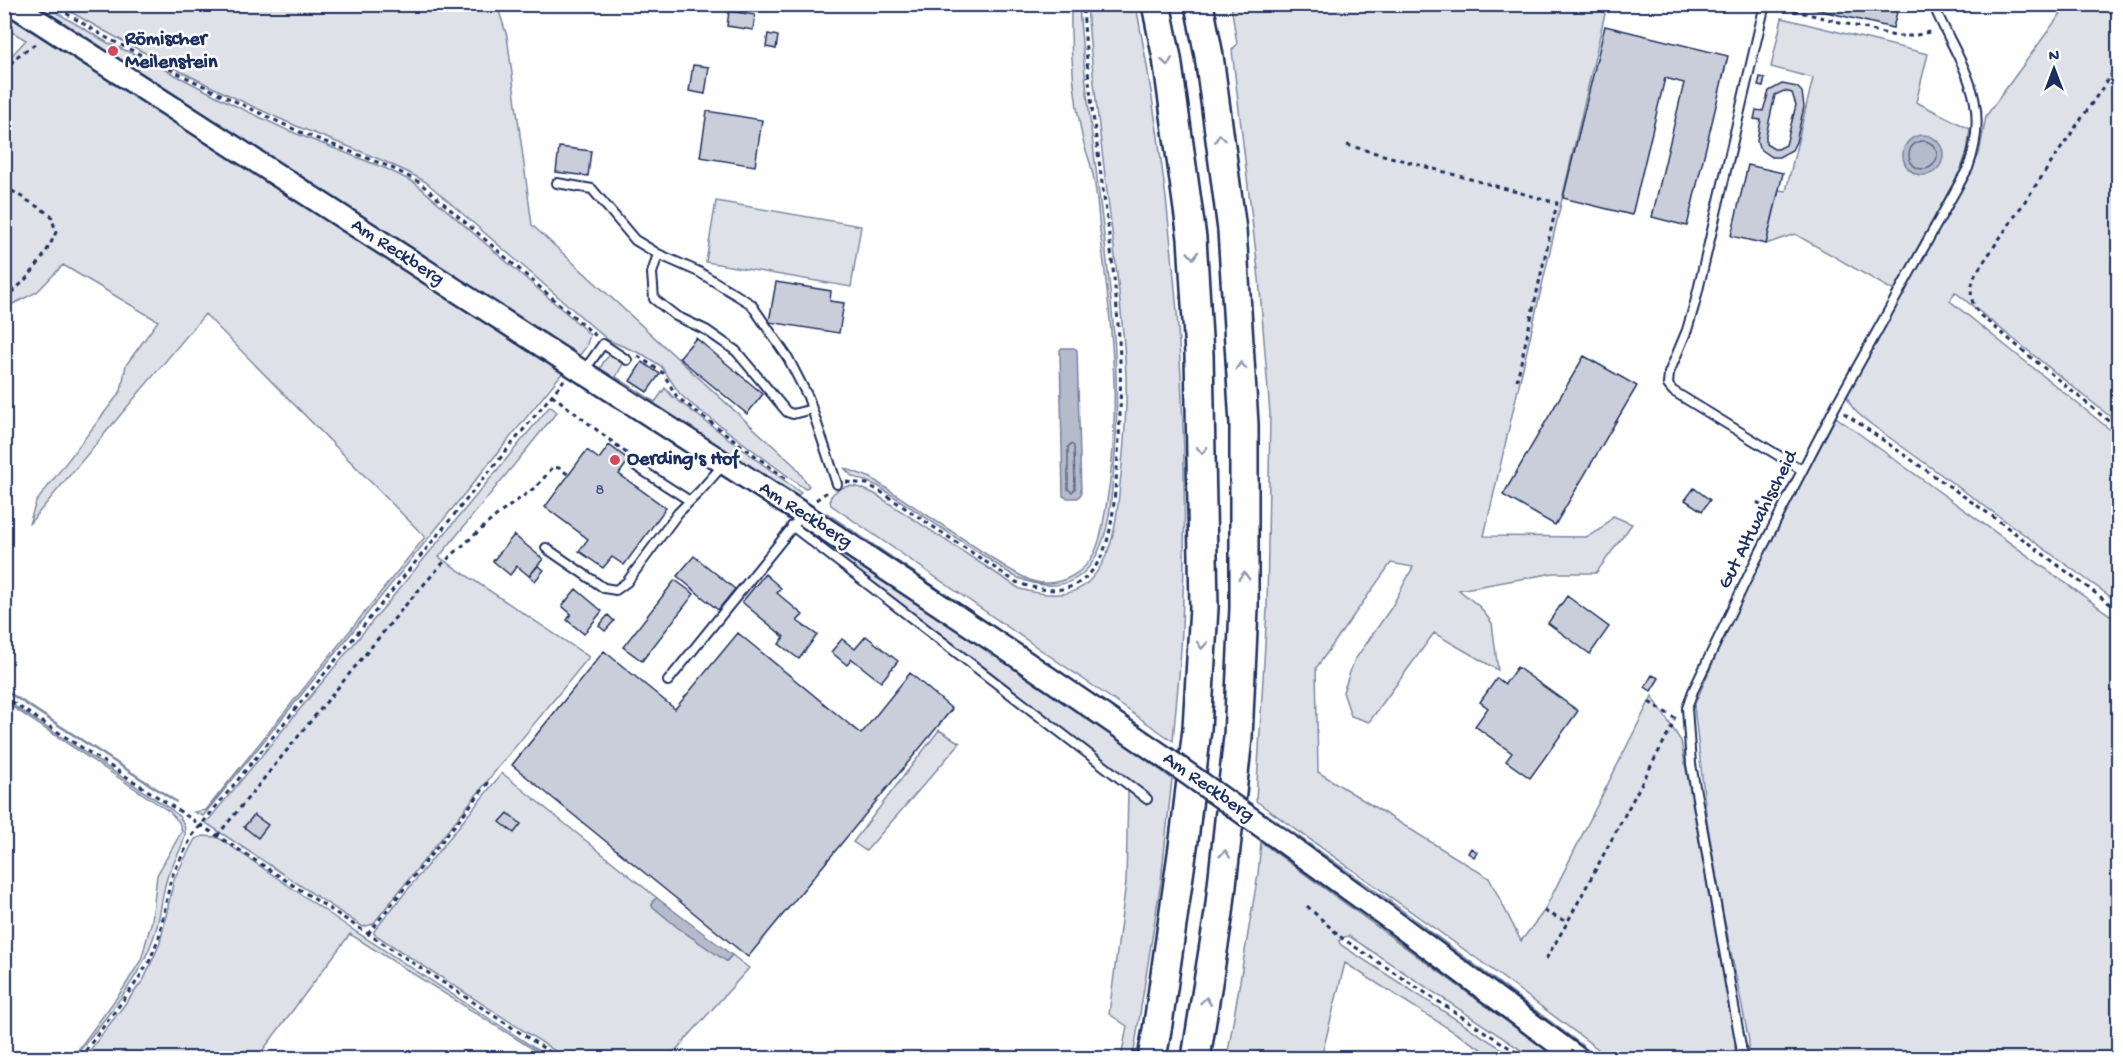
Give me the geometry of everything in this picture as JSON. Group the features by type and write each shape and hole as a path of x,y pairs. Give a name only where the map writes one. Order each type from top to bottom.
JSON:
{"highway":[{"path":"1152,1059 1185,840 1197,729 1204,607 1199,354 1192,238 1167,58 1156,4"},
{"path":"1196,1059 1219,913 1239,737 1244,608 1244,424 1232,230 1209,56 1199,4"}],"street":[{"name":"Am Reckberg","path":"12,4 804,514 1015,655 1260,825 1577,1059"}],"lane":[{"path":"1766,4 1695,303 1687,330 1669,373 1668,384 1673,391 1802,470"},
{"name":"Gut Altwahlscheid","path":"1742,1059 1690,764 1687,708 1754,564 1802,470 1968,168 1974,152 1978,121 1973,87 1933,4"},
{"path":"557,183 592,189 635,240 658,254 699,272 751,304 788,358 808,397 837,484"},
{"path":"658,254 652,273 654,299 676,316 706,330 736,351 787,412 793,414 812,409"},
{"path":"579,370 603,344 627,360"},
{"path":"546,549 604,588 616,590 627,582 678,513 724,464"},
{"path":"634,465 690,501"},
{"path":"668,681 804,514 1147,799"}],"path":[{"path":"51,4 107,38 224,96 300,132 390,167 420,182 591,330"},
{"path":"804,514 837,484 850,481 859,482 880,492 1016,582 1035,589 1058,590 1075,584 1092,572 1105,546 1113,506 1121,418 1116,302 1083,4"},
{"path":"1766,4 1895,36 1913,36 1944,29"},
{"path":"4,70 20,54 44,39 51,29"},
{"path":"2118,65 1976,273 1971,292 1975,309 1981,316 2118,429"},
{"path":"1347,146 1557,203 1517,380"},
{"path":"4,186 51,215 56,232 48,252 30,274 4,298"},
{"path":"631,352 663,373 677,397 797,487"},
{"path":"80,1059 149,962 159,937 174,870 200,825 552,395 579,370"},
{"path":"552,395 616,446"},
{"path":"1835,407 1992,516 2118,610"},
{"path":"217,836 403,608 442,564 496,516 537,486 553,467 569,475"},
{"path":"4,698 559,1059"},
{"path":"1649,702 1676,719"},
{"path":"1545,959 1567,923 1676,719 1687,708"},
{"path":"368,934 489,782"},
{"path":"1307,906 1343,939 1525,1059"},
{"path":"1544,911 1567,923"}],"shaded area":[{"path":"25,5 44,5 108,43 236,106 287,130 387,169 415,183 590,335 586,347 577,359"},
{"path":"59,5 497,5 507,36 532,225 795,466 809,486 805,489 690,403 680,394 661,366 644,355 608,340 426,182 392,165 287,122 229,95 143,52"},
{"path":"1071,5 1079,5 1104,235 1115,351 1116,438 1110,510 1106,532 1098,552 1082,574 1062,584 1051,585 1039,584 1014,576 878,486 852,476 844,468 871,478 1007,568 1034,582 1051,583 1073,576 1084,567 1096,550 1103,526 1111,474 1114,440 1114,373 1096,188 1083,140 1074,87"},
{"path":"1087,5 1136,5 1150,82 1170,236 1182,393 1184,471 1181,642 1173,741 831,505 830,501 833,493 850,486 875,494 1020,589 1029,591 1056,594 1074,591 1089,581 1104,560 1113,536 1117,510 1125,430 1126,375 1121,309 1093,77"},
{"path":"1231,5 1607,5 1484,536 1586,537 1600,530 1613,516 1632,524 1596,573 1554,573 1459,590 1480,607 1492,623 1498,670 1434,633 1369,722 1351,716 1343,692 1354,661 1391,608 1413,567 1391,563 1316,668 1318,772 1489,878 1521,941 1544,911 1652,696 1681,741 1735,1041 1735,1058 1610,1058 1483,963 1256,801 1267,609 1270,414 1259,279 1232,50 1237,44"},
{"path":"2067,5 2118,5 2118,423 1955,292 1950,301 2118,436 2118,602 1872,425 1852,407 1847,393 1979,154 1986,116"},
{"path":"5,10 564,371 203,816 194,812 206,810 425,537 205,314 29,524 36,502 121,391 126,365 158,321 63,265 37,292 5,308 4,64 26,40 5,28"},
{"path":"1782,18 1928,54 1916,102 1970,129 1967,152 1960,171 1894,291 1795,234 1766,244 1779,190 1786,191 1813,78 1771,67"},
{"path":"716,201 861,226 851,287 706,262"},
{"path":"610,355 623,364 616,377 655,402 665,388 672,396 801,493 793,499 598,373"},
{"path":"550,406 557,412 439,557 589,657 373,924 363,927 206,823"},
{"path":"1836,417 2118,621 2118,1058 1747,1058 1749,1041 1707,821 1694,706 1747,584"},
{"path":"827,513 1083,687 1170,749 827,520"},
{"path":"809,530 1150,757 1148,761 1172,779 1161,881 1133,1058 1121,1058 1127,1026 1109,1014 1126,882 1128,791 1147,804 1151,796 805,531"},
{"path":"4,689 176,801 176,802 5,691"},
{"path":"5,700 172,810 184,826 183,842 167,878 156,929 147,953 130,985 74,1058 72,1058 123,989 141,960 152,920 157,875 182,831 179,822 170,812"},
{"path":"939,730 960,743 866,851 853,842"},
{"path":"502,773 657,898 653,901 652,906 688,935 727,961 732,955 749,968 669,1058 566,1058 374,934 374,931"},
{"path":"1267,814 1386,898 1599,1058 1590,1058 1263,817"},
{"path":"203,836 222,840 353,930 550,1058 350,934 257,1058 84,1058 144,979 160,943 174,879 195,839"},
{"path":"1261,842 1557,1058 1533,1058 1349,936 1339,941 1341,945 1516,1058 1495,1058 1345,963 1321,1058 1227,1058 1258,874"}],"water":[{"path":"1923,135 1937,141 1943,155 1937,169 1923,175 1909,169 1903,155 1909,141"},
{"path":"1062,348 1077,350 1081,494 1078,498 1063,496 1060,350"},
{"path":"657,898 732,955 726,961 677,927 652,906 653,901"}],"building":[{"path":"1793,4 1899,4 1893,28"},
{"path":"729,11 755,15 753,30 727,26"},
{"path":"1605,26 1728,56 1687,226 1652,217 1684,83 1665,78 1632,215 1563,198"},
{"path":"768,34 778,36 776,49 766,47"},
{"path":"693,65 709,67 705,94 689,91"},
{"path":"1760,77 1765,78 1763,87 1758,86"},
{"path":"1782,84 1797,87 1802,92 1804,107 1796,142 1792,150 1779,157 1772,157 1759,148 1757,141 1761,120 1754,119 1756,110 1763,111 1769,91","holes":["1784,91 1792,93 1796,105 1786,145 1774,149 1766,144 1766,135 1775,95"]},
{"path":"707,111 762,120 755,166 700,157"},
{"path":"559,147 591,151 588,176 556,172"},
{"path":"1748,165 1783,173 1766,244 1731,236"},
{"path":"776,282 831,291 830,301 844,303 839,333 769,322"},
{"path":"696,338 763,394 747,414 679,358"},
{"path":"1584,356 1637,386 1555,525 1503,495"},
{"path":"642,362 660,374 647,392 630,381"},
{"path":"609,445 629,460 619,474 666,508 624,565 612,557 603,568 579,551 588,539 545,507 587,450 599,459"},
{"path":"1694,488 1710,500 1702,511 1685,500"},
{"path":"514,535 543,559 529,576 517,566 510,575 493,561"},
{"path":"694,556 735,589 718,610 677,576"},
{"path":"538,566 544,570 535,581 529,576"},
{"path":"765,574 781,588 777,593 803,615 797,621 817,635 799,659 779,644 784,637 742,602"},
{"path":"675,580 694,594 642,661 623,647"},
{"path":"576,589 602,611 584,634 567,620 571,614 562,606"},
{"path":"1567,596 1609,627 1590,654 1548,623"},
{"path":"608,615 614,621 605,631 599,626"},
{"path":"738,633 861,734 910,673 952,709 748,957 512,765 604,651 675,709"},
{"path":"866,636 898,661 881,682 852,659 847,665 831,652 842,639 855,649"},
{"path":"1517,667 1578,711 1530,778 1506,761 1512,753 1475,726 1488,708 1480,702 1497,678 1505,684"},
{"path":"1652,675 1659,678 1651,691 1645,687"},
{"path":"508,813 521,824 514,833 500,822"},
{"path":"254,815 268,825 258,838 244,827"},
{"path":"1471,848 1477,852 1474,857 1468,853"}],"place":[{"name":"Römischer Meilenstein","path":"113,51"},
{"name":"Oerding's Hof","path":"615,460"}]}
